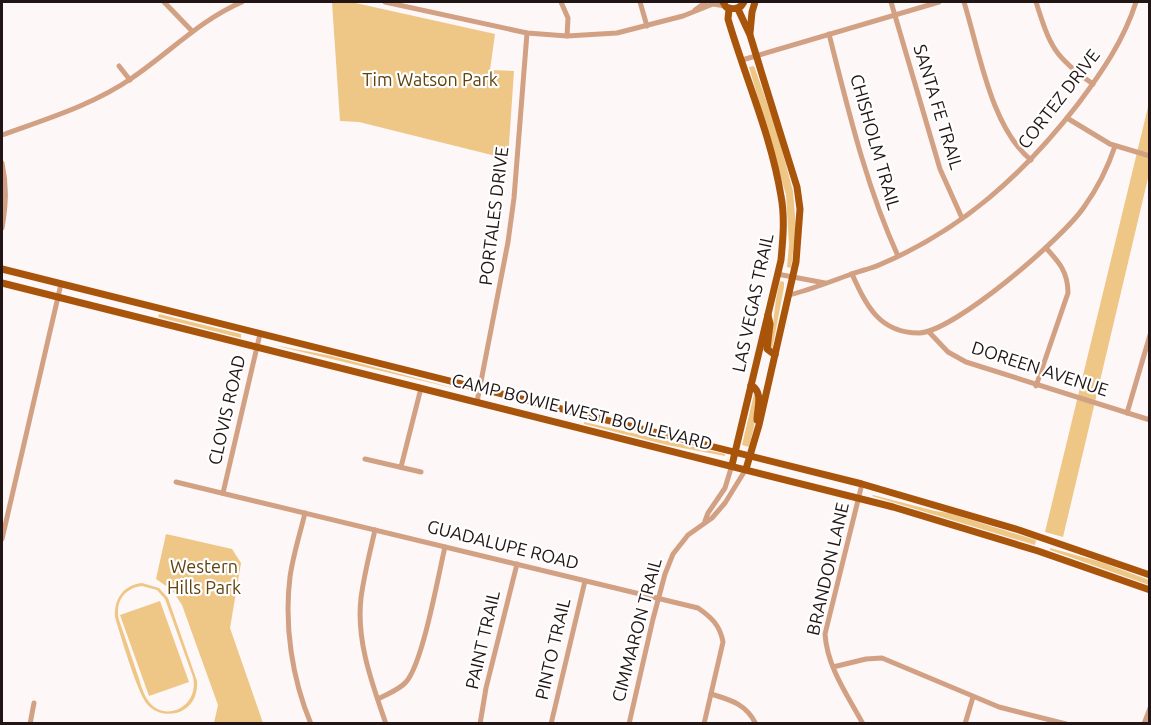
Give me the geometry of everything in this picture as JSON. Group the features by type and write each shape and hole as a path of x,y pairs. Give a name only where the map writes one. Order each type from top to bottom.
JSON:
{"main road":[{"path":"750,35 755,2"},
{"path":"726,5 743,3"},
{"name":"LAS VEGAS TRAIL","path":"743,3 738,9 750,35 796,188 800,209 793,278 759,425 746,469"},
{"name":"LAS VEGAS TRAIL","path":"726,5 728,19 765,131 781,195 783,226 781,260 732,465"},
{"name":"CAMP BOWIE WEST BOULEVARD","path":"2,269 862,484 976,516 1149,575"},
{"name":"CAMP BOWIE WEST BOULEVARD","path":"2,283 859,498 1038,551 1149,590"},
{"path":"139,318 142,304"},
{"path":"768,315 771,324 767,349 776,355"},
{"path":"751,385 756,387 759,394 757,418 759,425"},
{"path":"575,426 578,413"},
{"path":"1038,551 1040,545 1044,543 1077,549"}],"street":[{"path":"164,2 192,31"},
{"path":"2,135 86,103 130,80 192,31 215,15 242,2"},
{"path":"387,2 527,33 567,36 617,33 683,16 713,4 726,5"},
{"path":"561,2 568,18 567,36"},
{"path":"640,2 647,26"},
{"path":"694,11 706,2"},
{"name":"SANTA FE TRAIL","path":"891,2 940,169 962,218"},
{"path":"742,60 939,2"},
{"path":"964,2 999,116 1011,138 1031,160"},
{"path":"1036,2 1055,51 1070,68 1093,84"},
{"name":"CORTEZ DRIVE","path":"789,295 877,266 898,256 962,218 1005,186 1031,160 1093,84 1113,54 1136,2"},
{"path":"468,21 471,11"},
{"name":"PORTALES DRIVE","path":"477,402 508,242 514,198 527,33"},
{"name":"CHISHOLM TRAIL","path":"829,34 871,184 884,225 898,256"},
{"path":"119,66 130,80"},
{"path":"1067,118 1115,146 1149,156"},
{"path":"852,274 874,316 890,326 909,332 929,332 946,324 974,305 1046,248 1066,228 1085,206 1115,146"},
{"path":"2,163 6,182 2,228"},
{"path":"1036,386 1068,293 1064,269 1046,248"},
{"name":"CORTEZ DRIVE","path":"777,274 827,283"},
{"path":"2,539 61,284"},
{"name":"DOREEN AVENUE","path":"929,332 958,358 1036,386 1149,420"},
{"name":"CLOVIS ROAD","path":"223,493 260,334"},
{"path":"1127,413 1149,336"},
{"path":"400,467 421,388"},
{"path":"365,459 421,472"},
{"name":"CIMMARON TRAIL","path":"705,521 725,488 732,465"},
{"name":"CIMMARON TRAIL","path":"628,723 658,598 673,554 688,535 712,518 725,503 746,469"},
{"name":"GUADALUPE ROAD","path":"176,482 698,608 715,621 723,642 704,723"},
{"name":"BRANDON LANE","path":"862,484 825,634 826,648 833,667 864,723"},
{"path":"305,513 290,578 288,610 296,678 311,723"},
{"path":"375,530 361,598 360,628 367,664 386,723"},
{"path":"378,699 405,683 414,669 423,641 445,547"},
{"name":"PAINT TRAIL","path":"480,723 486,688 517,564"},
{"name":"PINTO TRAIL","path":"551,723 585,581"},
{"path":"833,667 866,658 882,658 999,706 1066,723"},
{"path":"711,694 738,703 749,712 756,723"},
{"path":"965,723 974,697"},
{"path":"30,723 34,703"},
{"path":"1144,723 1149,708"}],"green space":[{"name":"Tim Watson Park","path":"332,2 351,2 495,34 490,70 514,71 508,159 359,122 340,121"},
{"path":"754,66 776,128 793,191 796,228 791,268 787,267 789,245 786,195 749,67"},
{"path":"1149,103 1149,174 1063,537 1045,532"},
{"path":"780,281 784,282 784,287 772,350 770,348"},
{"path":"159,314 241,334 241,338 158,317"},
{"path":"273,345 332,356 465,391"},
{"path":"754,394 757,396 754,427 749,447 742,445"},
{"path":"584,422 725,454 725,456 667,445 584,424"},
{"path":"872,496 949,513 1036,540 1035,545"},
{"name":"Western Hills Park","path":"166,534 232,549 241,563 230,628 263,723 214,723 218,705 182,605 172,590 156,579"},
{"path":"1050,548 1101,562 1149,580 1149,585 1050,550"},
{"path":"142,583 159,588 168,598 197,681 193,700 180,712 165,714 151,708 138,688 129,662 115,617 115,610 121,594 136,584","holes":["142,586 157,590 165,599 193,677 194,688 191,697 179,709 170,711 162,711 154,707 145,696 118,613 122,597 130,590"]},
{"path":"160,601 189,682 149,696 120,615"}]}
